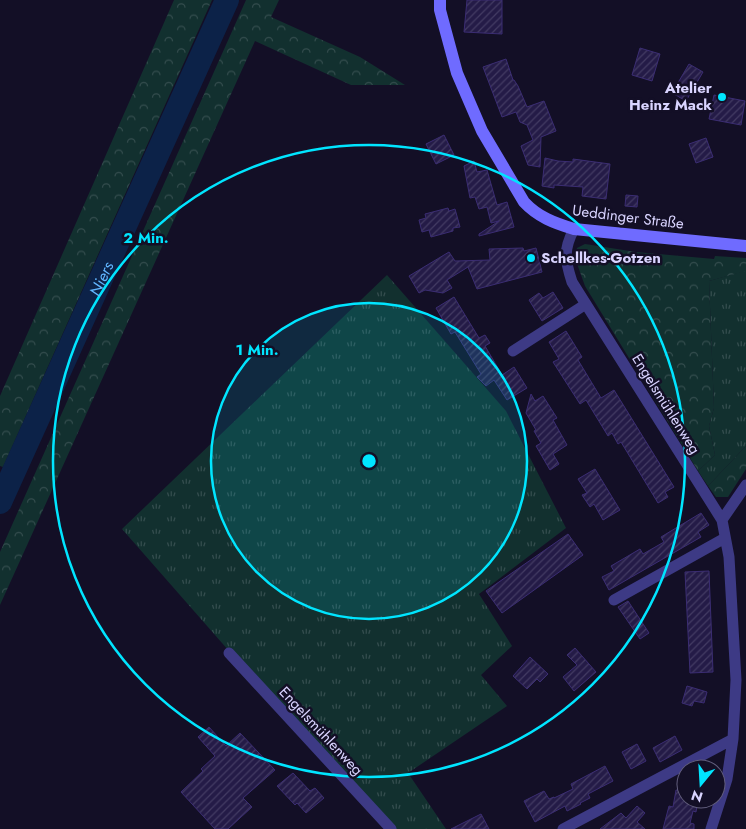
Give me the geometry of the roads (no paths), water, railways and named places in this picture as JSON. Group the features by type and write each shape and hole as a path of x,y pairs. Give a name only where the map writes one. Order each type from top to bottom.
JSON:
{"street":[{"name":"Ueddinger Straße","path":"440,0 440,10 457,73 482,131 524,202 531,210 551,222 574,229 746,246"},
{"name":"Engelsmühlenweg","path":"574,229 565,251 572,282 722,520 729,557 736,680 733,739 727,779 711,829"},
{"path":"513,351 586,304"},
{"path":"722,520 746,484"},
{"path":"614,600 725,538"},
{"name":"Engelsmühlenweg","path":"229,653 391,829"},
{"path":"563,829 733,739"}],"waterway":[{"name":"Niers","path":"0,502 227,0"}],"place":[{"name":"Atelier Heinz Mack","path":"722,97"},
{"name":"Schellkes-Gotzen","path":"531,258"}]}
